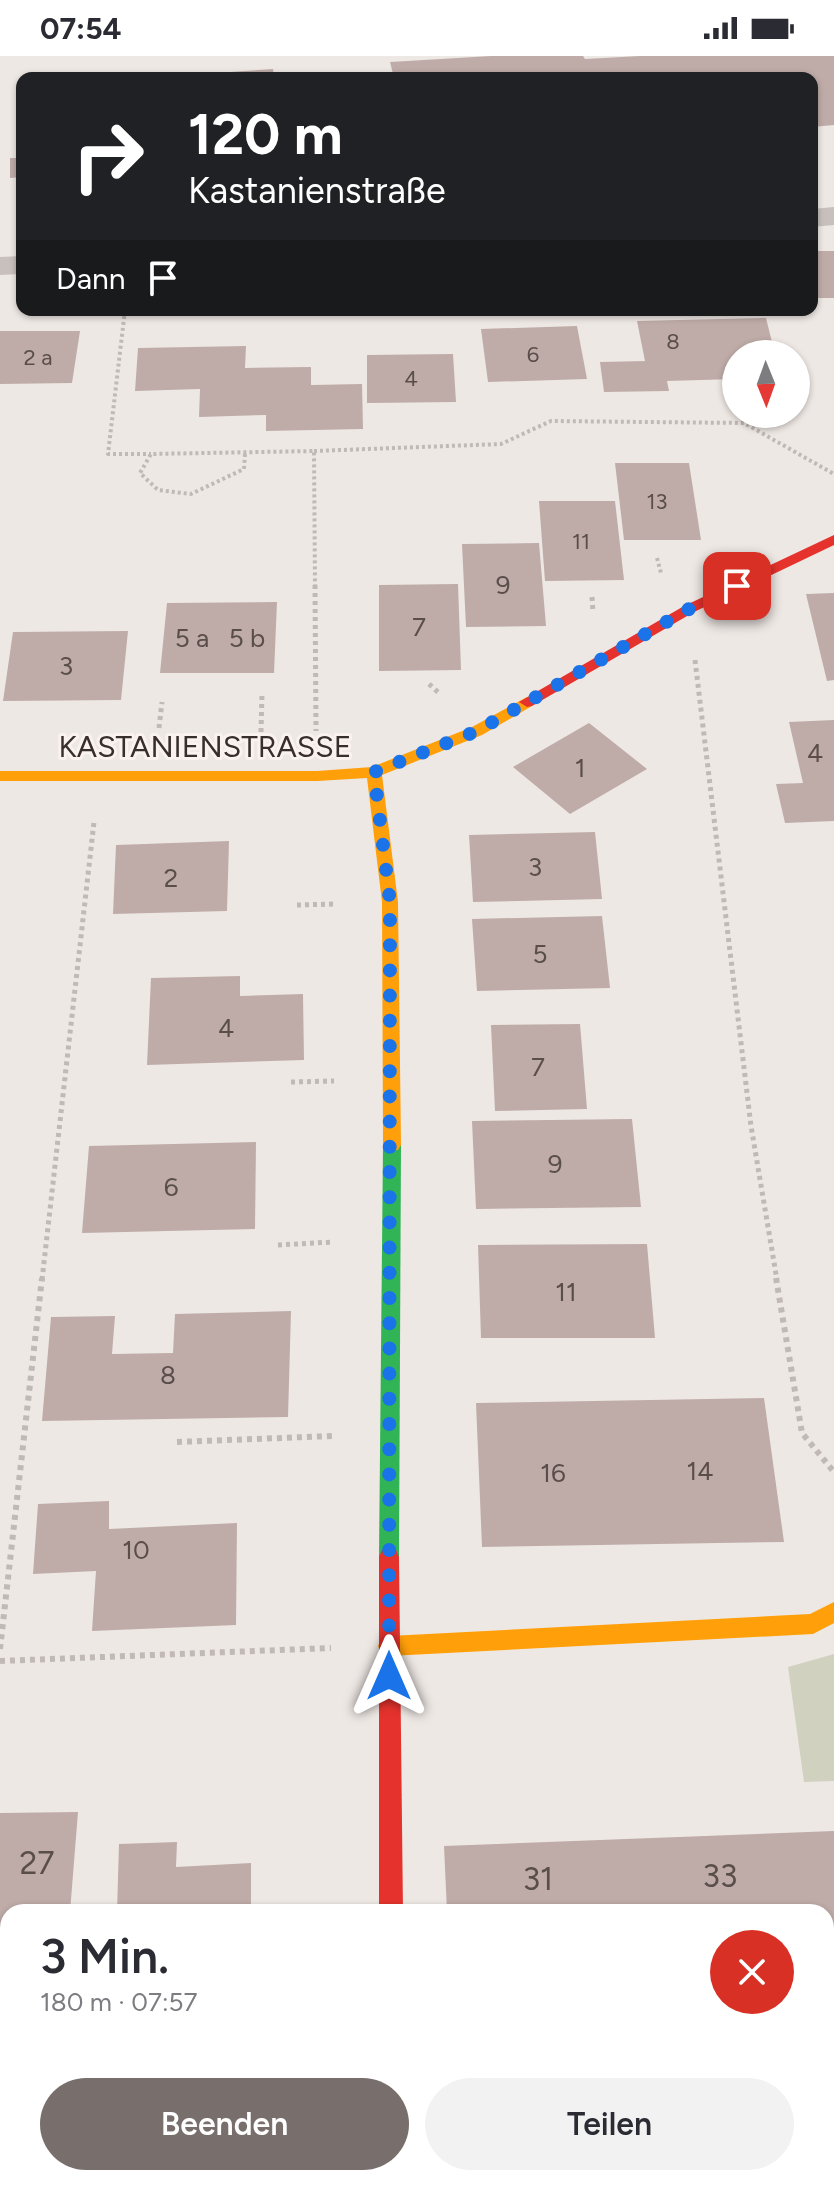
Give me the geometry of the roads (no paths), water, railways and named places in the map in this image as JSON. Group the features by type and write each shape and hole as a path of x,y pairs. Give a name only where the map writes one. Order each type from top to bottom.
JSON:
{"street":[{"name":"KASTANIENSTRASSE","path":"0,776 100,773 317,776 374,772 477,731 689,609 834,539"},
{"path":"374,772 390,902 391,1904"},
{"path":"389,1646 813,1624 834,1612"}]}
